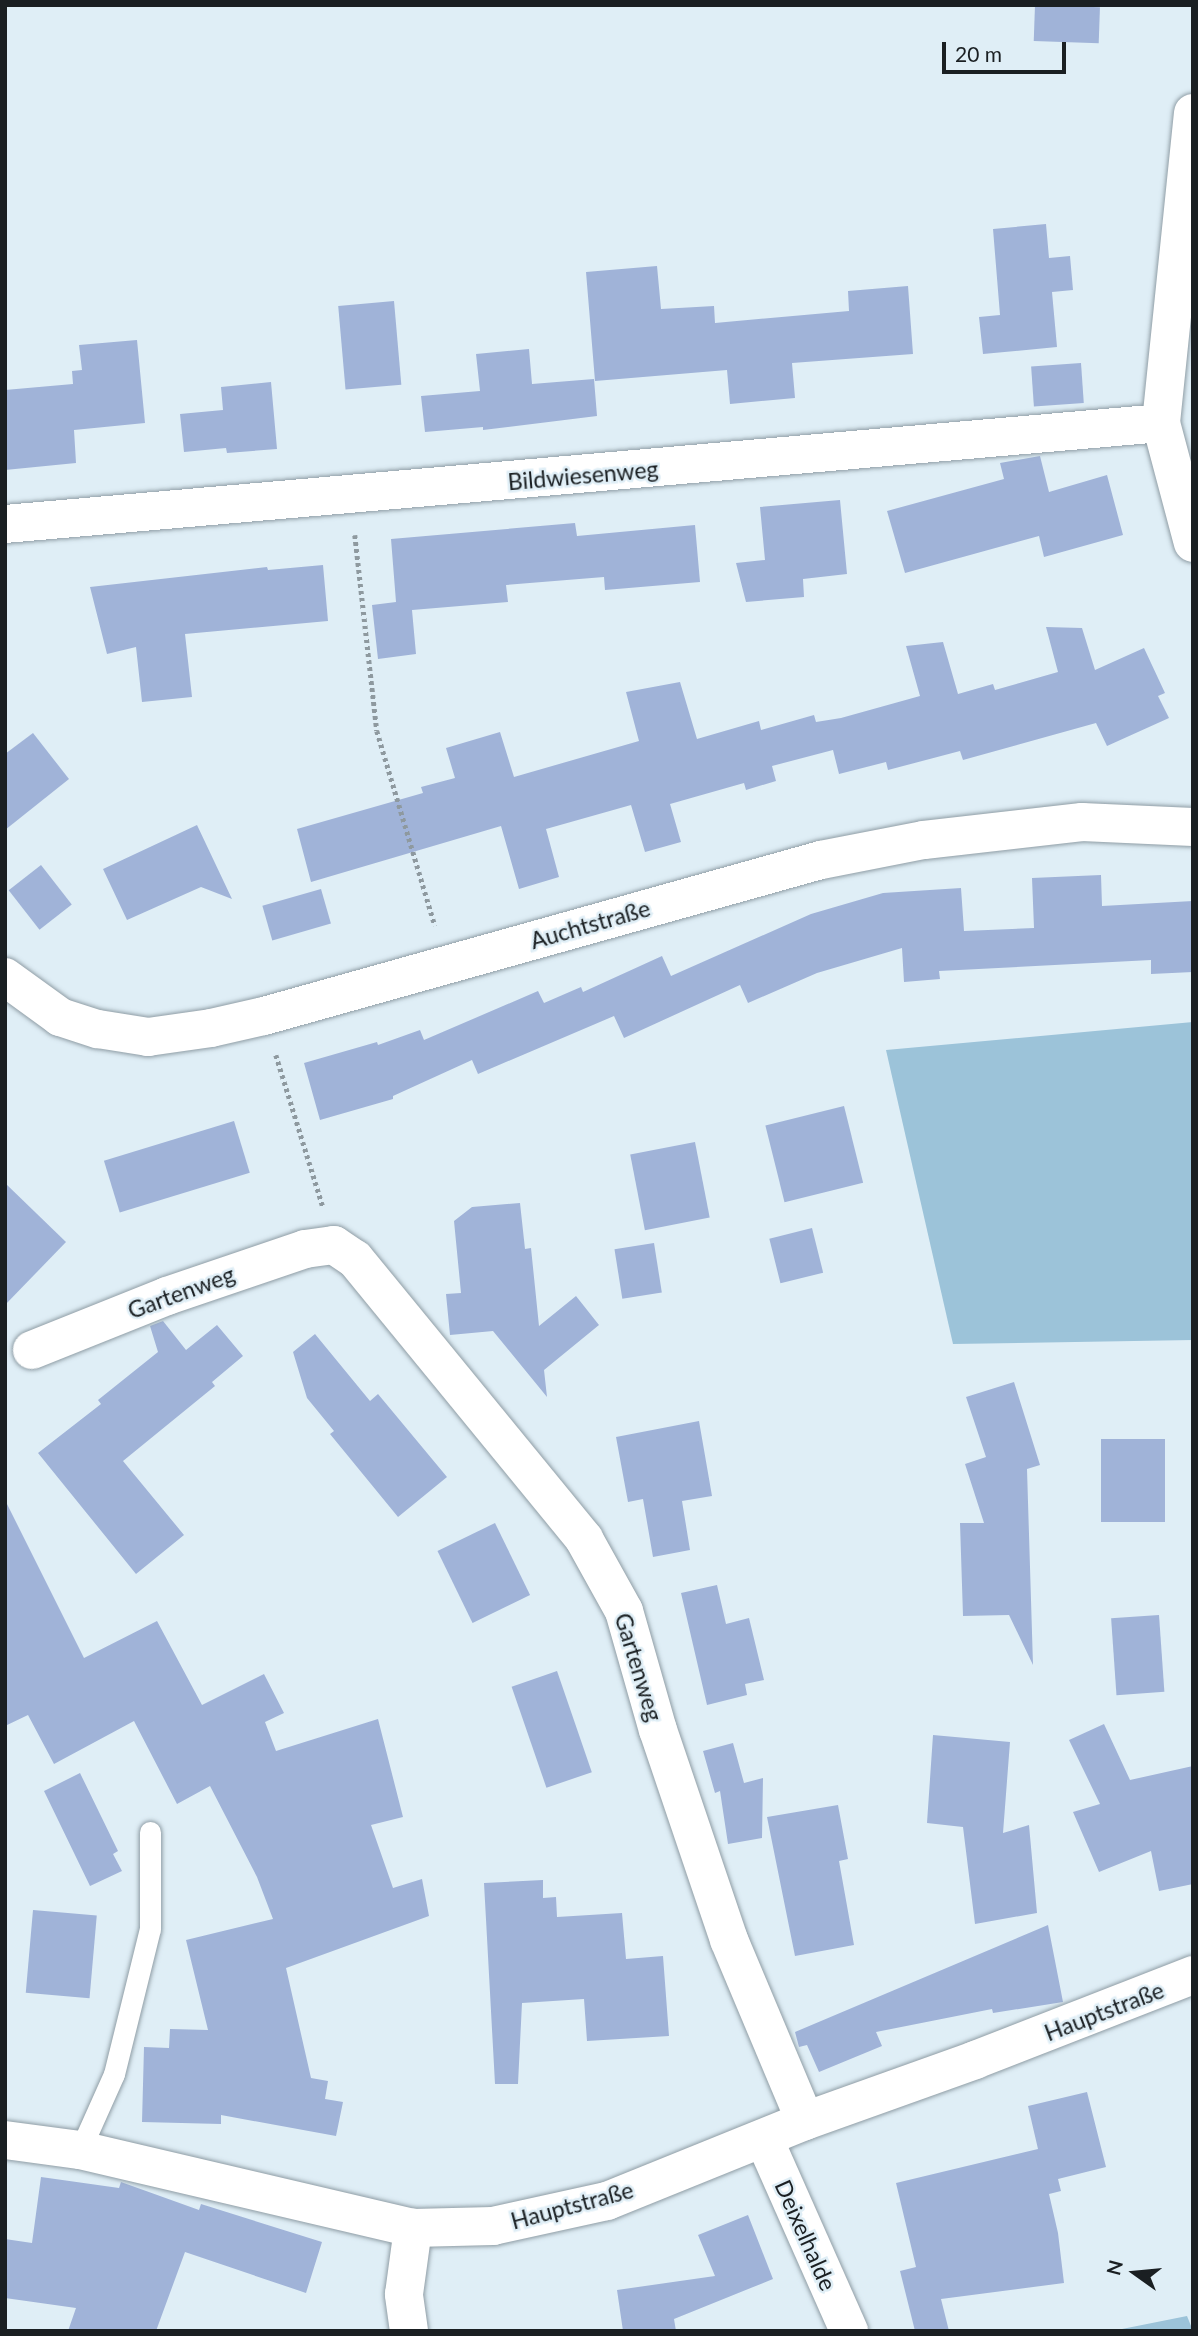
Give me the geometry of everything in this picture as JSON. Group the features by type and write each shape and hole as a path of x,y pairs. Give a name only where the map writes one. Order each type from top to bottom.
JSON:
{"street":[{"path":"1193,113 1161,424 1193,542"},
{"name":"Bildwiesenweg","path":"5,524 1161,424"},
{"name":"Auchtstraße","path":"5,977 60,1017 98,1029 148,1037 211,1028 264,1016 821,860 924,840 1082,822 1193,827"},
{"name":"Gartenweg","path":"32,1350 167,1296 305,1249 334,1245 355,1259 584,1539 624,1611 658,1730 729,1940 806,2121"},
{"name":"Hauptstraße","path":"5,2140 80,2150 413,2228 493,2226 607,2201 806,2121 975,2060 1193,1975"},
{"name":"Deixelhalde","path":"764,2139 849,2331"},
{"path":"409,2331 404,2294 413,2228"}],"lane":[{"path":"80,2150 114,2074 150,1929 150,1832"}],"path":[{"path":"351,496 377,731 446,965"},
{"path":"264,1016 334,1245"}],"shaded area":[{"path":"1193,1022 1193,1340 953,1344 886,1050"},
{"path":"1187,2316 1193,2331 1112,2331"}],"building":[{"path":"1035,5 1100,7 1099,43 1034,41"},
{"path":"1046,224 1049,258 1070,256 1073,290 1052,292 1057,347 983,354 979,317 1000,315 993,229"},
{"path":"657,266 661,309 714,306 715,323 849,311 848,291 908,286 913,354 792,363 795,398 730,404 727,370 595,381 586,272"},
{"path":"394,301 401,385 346,390 338,306"},
{"path":"137,340 145,423 74,430 76,463 5,470 5,390 73,384 72,371 82,370 79,345"},
{"path":"529,349 532,384 594,379 597,416 483,430 483,427 425,432 421,396 480,391 476,354"},
{"path":"1081,363 1084,403 1034,406 1031,366"},
{"path":"271,382 277,449 227,453 226,448 184,452 180,414 223,410 221,387"},
{"path":"1040,456 1049,492 1107,475 1123,535 1044,557 1039,536 905,573 887,511 1004,479 1000,463"},
{"path":"840,500 847,574 803,579 804,597 746,602 736,563 765,560 760,507"},
{"path":"575,523 577,536 695,525 700,582 605,590 604,577 506,585 508,602 412,610 416,654 378,659 372,605 396,602 391,539"},
{"path":"323,565 328,621 185,634 192,697 142,702 136,647 107,654 90,587 267,567 268,570"},
{"path":"1046,627 1082,628 1095,670 1144,648 1165,693 1158,696 1169,718 1107,746 1096,723 963,760 960,751 888,770 886,762 839,774 833,750 772,766 776,781 746,790 744,783 670,804 681,842 645,852 631,805 546,829 559,877 519,889 501,826 311,882 297,829 423,793 421,787 455,778 446,748 500,732 514,777 639,741 626,692 680,682 697,739 759,721 761,730 814,715 816,722 841,718 920,696 906,646 943,642 958,694 993,684 995,690 1058,672"},
{"path":"33,733 69,779 5,830 5,754"},
{"path":"197,825 232,899 201,887 127,920 103,869"},
{"path":"41,865 72,904 39,930 9,890"},
{"path":"1101,875 1102,906 1193,901 1193,972 1151,974 1151,960 939,971 940,979 904,982 902,948 817,973 748,1003 740,985 624,1038 614,1016 478,1074 472,1060 393,1096 393,1099 320,1120 304,1063 377,1042 378,1045 420,1030 424,1040 538,991 544,1003 581,987 583,992 662,956 671,976 811,914 883,893 961,888 964,931 1034,928 1032,878"},
{"path":"321,889 331,924 272,940 262,906"},
{"path":"844,1106 863,1183 785,1202 765,1126"},
{"path":"234,1121 250,1173 120,1212 104,1161"},
{"path":"695,1142 710,1218 645,1230 630,1155"},
{"path":"5,1183 66,1242 5,1305"},
{"path":"520,1203 525,1249 531,1248 539,1326 576,1296 599,1325 544,1370 547,1397 493,1331 450,1335 446,1294 461,1293 454,1221 472,1207"},
{"path":"812,1228 823,1273 780,1283 769,1239"},
{"path":"654,1243 662,1292 622,1299 614,1249"},
{"path":"163,1321 186,1350 217,1325 243,1356 212,1382 215,1386 123,1461 184,1535 136,1574 38,1453 101,1404 98,1400 158,1352 150,1326"},
{"path":"315,1334 370,1401 378,1394 447,1477 398,1517 330,1434 334,1431 307,1398 293,1352"},
{"path":"1014,1382 1040,1465 1027,1469 1033,1665 1009,1615 963,1616 960,1523 984,1523 965,1464 986,1457 966,1397"},
{"path":"699,1421 712,1496 682,1501 690,1550 653,1557 643,1499 628,1502 616,1437"},
{"path":"1101,1439 1165,1439 1165,1522 1101,1522"},
{"path":"5,1500 84,1658 157,1621 202,1705 264,1674 284,1713 265,1722 276,1751 378,1719 403,1817 371,1825 393,1888 422,1879 429,1916 286,1968 311,2078 328,2081 325,2099 343,2102 336,2136 221,2115 221,2124 142,2122 144,2047 169,2048 170,2029 208,2030 186,1940 273,1919 257,1877 210,1786 177,1804 134,1721 54,1764 28,1715 5,1726"},
{"path":"495,1523 530,1595 473,1623 437,1551"},
{"path":"717,1585 726,1624 749,1618 764,1680 745,1684 747,1695 707,1705 681,1593"},
{"path":"1159,1615 1164,1692 1116,1695 1111,1618"},
{"path":"557,1671 592,1772 546,1788 512,1687"},
{"path":"1104,1724 1130,1780 1193,1766 1193,1884 1159,1891 1151,1851 1099,1872 1073,1812 1100,1804 1069,1740"},
{"path":"933,1735 1010,1742 1003,1833 1029,1825 1037,1913 975,1924 963,1827 927,1823"},
{"path":"733,1743 744,1783 763,1778 762,1838 728,1844 720,1791 715,1793 703,1751"},
{"path":"80,1773 118,1851 113,1854 122,1871 90,1886 44,1791"},
{"path":"838,1805 848,1859 839,1861 854,1945 795,1956 767,1817"},
{"path":"543,1880 543,1898 556,1897 557,1917 622,1913 626,1959 663,1956 669,2036 587,2041 584,1999 522,2003 518,2084 495,2084 484,1883"},
{"path":"33,1910 97,1916 90,1998 26,1993"},
{"path":"1048,1925 1063,2002 993,2013 992,2009 876,2032 882,2046 819,2072 807,2045 799,2047 795,2032"},
{"path":"1087,2092 1106,2167 1058,2179 1061,2191 1049,2194 1058,2233 1064,2283 941,2299 949,2331 915,2331 900,2271 916,2267 896,2183 1038,2149 1028,2106"},
{"path":"41,2177 119,2188 121,2182 199,2210 201,2204 322,2242 306,2293 185,2252 156,2331 68,2331 76,2308 5,2298 5,2239 32,2243"},
{"path":"748,2215 773,2279 674,2319 676,2331 623,2331 617,2290 715,2276 698,2235"}]}
